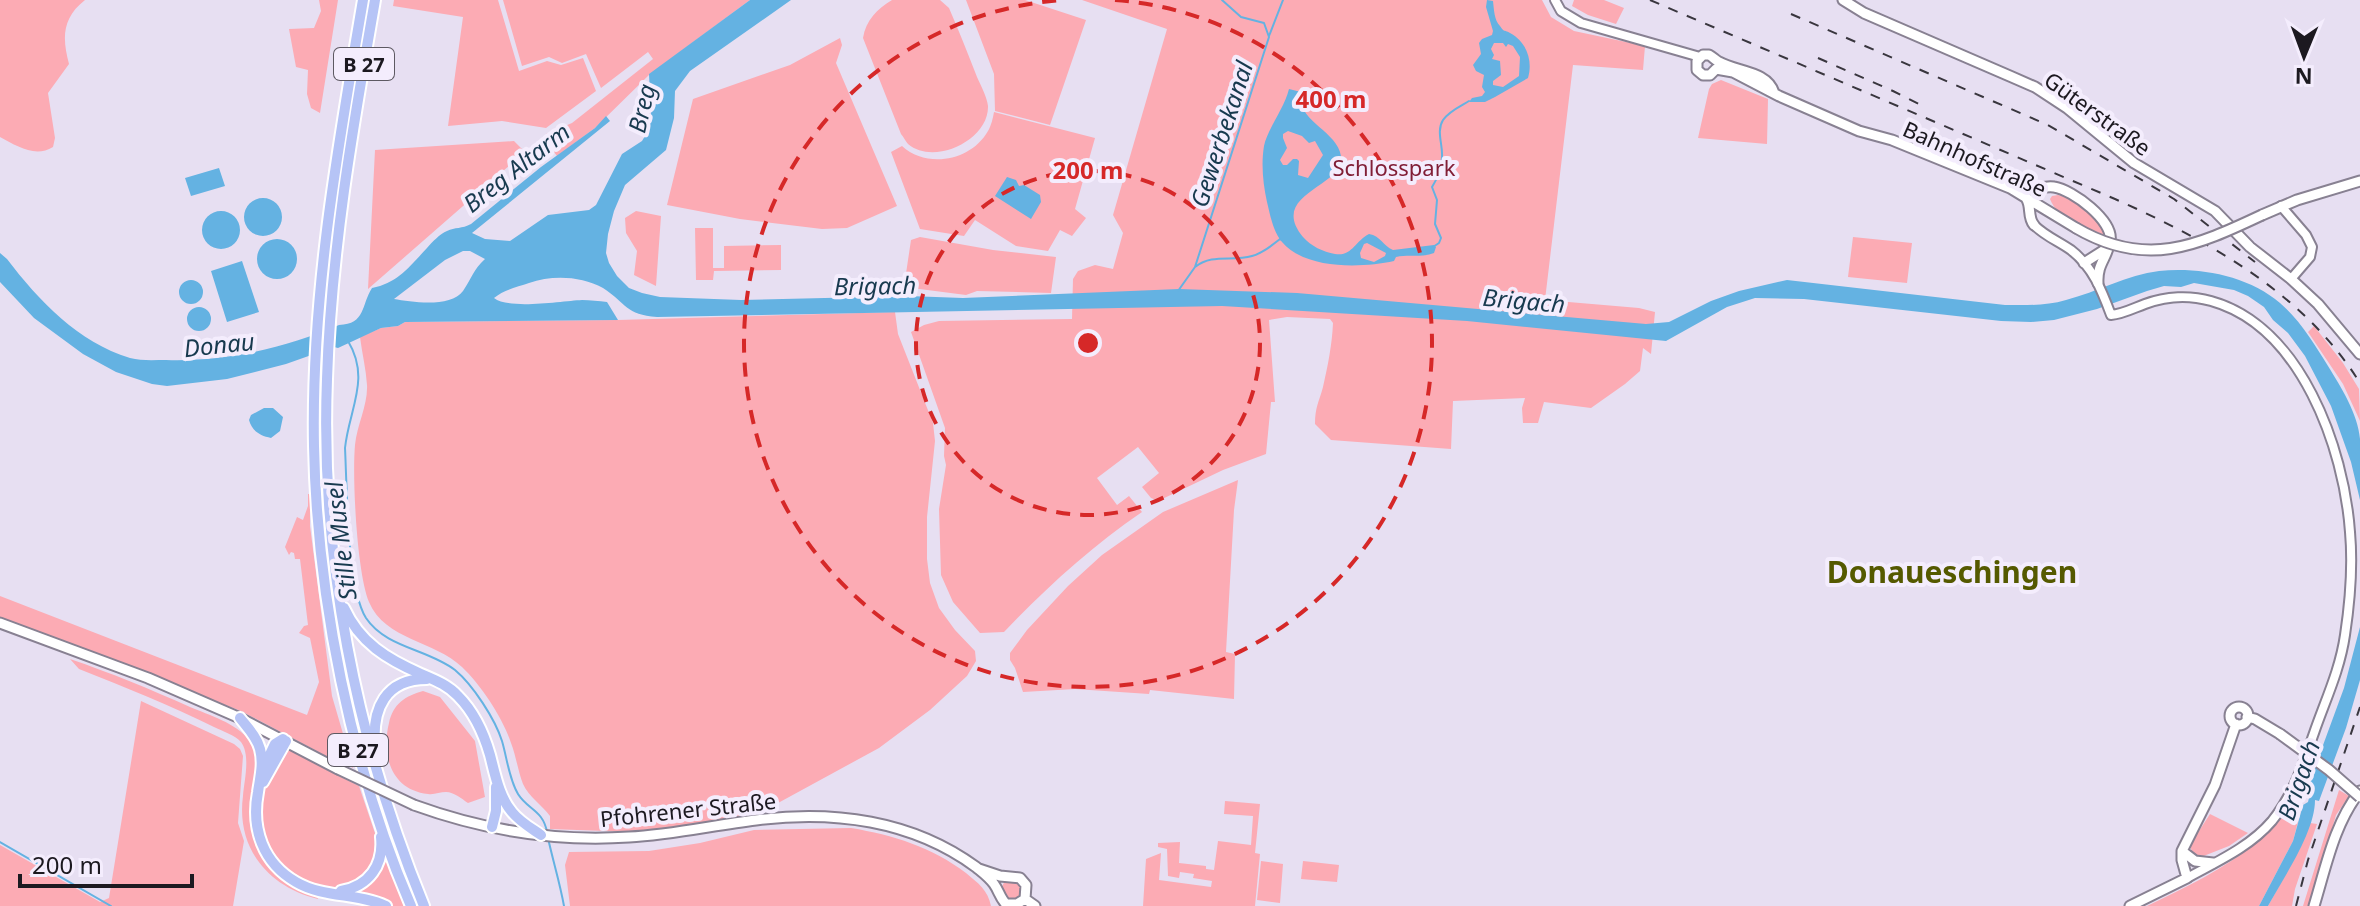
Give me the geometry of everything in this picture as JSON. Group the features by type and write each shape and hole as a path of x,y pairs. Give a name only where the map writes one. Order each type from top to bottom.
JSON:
{"highway":[{"name":"B 27","path":"363,0 326,294 314,444 316,490 332,623 352,724 380,823 411,906"},
{"name":"B 27","path":"347,127 375,0"},
{"name":"B 27","path":"321,383 339,595 358,702 379,777 424,906"},
{"path":"339,595 350,621 367,643 390,660 450,688 471,713 484,739 506,803 516,816 541,835"},
{"path":"379,777 374,729 381,702 389,692 404,683 433,680"},
{"path":"240,718 260,749 256,819 258,836 271,861 301,885 374,900 386,906"},
{"path":"261,773 275,744 284,740"},
{"path":"257,794 284,740"},
{"path":"492,827 497,800 495,777"},
{"path":"492,827 503,820 506,803"},
{"path":"332,892 354,888 374,872 382,846 380,823"}],"main road":[{"name":"Güterstraße","path":"1843,0 1864,13 2035,87 2088,123 2134,163 2202,201 2329,315 2360,354"},
{"path":"1709,55 1716,65 1710,75 1703,75 1697,70 1698,60 1709,55"},
{"name":"Bahnhofstraße","path":"1716,65 1776,95 1869,134 1892,140 2024,192 2076,228 2099,240 2125,248 2165,250 2206,241 2281,206 2360,181"},
{"path":"2034,225 2024,192 2050,186 2076,198 2105,222 2111,235 2109,247 2098,269 2099,285"},
{"path":"2034,225 2035,214 2052,193 2076,198"},
{"path":"2087,266 2109,247"},
{"path":"2087,266 2101,260"},
{"name":"Pfohrener Straße","path":"0,623 148,678 240,718 414,805 492,827 541,835 609,838 648,836 772,818 835,816 912,833 953,852 979,869 998,892"},
{"path":"2234,708 2245,709 2247,717 2243,723 2236,724 2230,716 2234,708"},
{"path":"2247,717 2280,734 2360,797"},
{"path":"2130,906 2187,878 2182,851 2215,785 2236,724"},
{"path":"2314,906 2339,826 2348,806 2360,791"},
{"path":"2182,851 2195,861 2213,863"},
{"name":"Pfohrener Straße","path":"979,869 1006,877"},
{"path":"1016,876 1024,881 1027,890 1025,899 1017,904 1006,904 998,892 1000,883 1006,877 1016,876"},
{"path":"1025,899 1035,906"}],"street":[{"path":"1555,0 1561,11 1581,23 1671,48 1698,60"},
{"path":"2281,206 2306,235 2312,247 2310,257 2291,279"},
{"path":"2034,225 2087,266 2099,285 2110,313 2168,298 2198,298 2234,310 2265,330 2288,356 2312,398 2329,438 2343,488 2350,532 2345,639 2334,680 2299,776 2271,822 2252,839 2187,878"}],"green space":[{"path":"0,0 85,0 72,14 66,29 65,46 69,64 48,93 55,138 53,147 46,150 26,150 0,137"},
{"path":"319,0 338,0 320,113 311,108 307,94 308,70 296,67 289,29 314,28 321,11"},
{"path":"394,0 498,0 519,71 547,61 561,65 583,58 596,91 546,128 502,121 448,126 463,17 393,6"},
{"path":"503,0 750,0 650,74 595,128 557,156 548,144 546,134 572,123 653,59 648,52 601,88 586,54 562,63 549,57 522,66"},
{"path":"892,0 940,0 949,8 988,106 980,129 958,146 945,151 919,150 908,144 901,134 863,38 873,16"},
{"path":"966,0 1025,0 1086,20 1050,125 995,111 994,74"},
{"name":"Schlosspark","path":"1082,0 1542,0 1551,17 1574,31 1645,46 1643,70 1573,65 1545,300 1655,312 1651,354 1643,348 1640,371 1591,408 1544,402 1538,423 1523,423 1525,398 1453,401 1451,449 1331,440 1315,424 1333,323 1330,319 1287,317 1269,320 1275,402 1271,402 1266,454 1223,470 1158,501 1142,487 1159,473 1138,447 1097,478 1117,505 1129,496 1142,512 1070,568 1004,632 980,633 953,602 941,575 939,509 946,465 945,428 911,332 939,321 1072,319 1073,279 1078,271 1095,265 1113,269 1123,233 1113,215 1167,29"},
{"path":"1574,0 1604,0 1624,8 1616,24 1572,6"},
{"path":"840,38 842,45 836,63 897,206 847,228 822,229 740,219 667,205 693,99 790,65"},
{"path":"1721,80 1768,99 1767,144 1698,138 1709,89"},
{"path":"994,112 1095,138 1075,209 1086,218 1072,236 1060,230 1048,251 1016,246 975,220 964,236 920,229 891,152 902,146 924,158 960,155 980,141 989,129"},
{"path":"514,141 525,152 368,289 375,150"},
{"path":"2058,195 2087,209 2099,221 2105,235 2073,222 2059,212 2050,199"},
{"path":"636,211 661,216 656,286 634,275 637,251 626,233 625,218"},
{"path":"695,228 713,228 713,268 724,268 724,246 781,245 781,270 714,271 713,280 696,280"},
{"path":"920,237 1056,257 1051,293 977,291 966,295 904,287 911,240"},
{"path":"1853,237 1912,243 1907,283 1848,277"},
{"path":"895,312 898,334 933,423 935,441 927,517 930,583 939,608 975,651 976,661 967,676 930,710 879,748 756,815 632,832 550,829 550,816 526,789 507,733 477,683 451,658 386,625 369,602 361,570 355,502 355,445 367,392 360,337 405,322"},
{"path":"2314,326 2359,389 2360,421 2343,384 2308,332"},
{"path":"1238,480 1226,652 1235,654 1234,699 1150,690 1149,694 1075,689 1023,692 1010,653 1068,586 1102,555 1163,512"},
{"path":"308,494 332,696 353,768 346,764 341,747 342,761 328,757 241,711 0,618 0,596 307,715 319,682 310,638 299,633 308,625 300,559 295,559 294,553 289,555 285,547 297,517 303,520"},
{"path":"70,659 214,716 244,734 255,755 250,822 259,851 289,884 318,899 284,885 270,875 250,848 242,815 246,754 241,742 164,704 79,669"},
{"path":"423,691 440,697 475,741 485,797 468,803 449,792 430,794 415,791 397,778 388,758 387,735 391,716 401,702"},
{"path":"141,701 240,749 243,756 238,823 244,841 233,906 0,906 0,845 100,902 109,898"},
{"path":"290,750 359,786 379,845 369,874 347,886 328,888 300,879 277,859 262,832 259,817 263,785 283,752"},
{"path":"2308,786 2301,805 2293,805 2291,814 2299,818 2293,841 2259,906 2147,906 2245,852"},
{"path":"2339,790 2349,796 2336,815 2310,906 2303,906"},
{"path":"1225,801 1260,804 1255,853 1260,854 1255,906 1143,906 1146,859 1161,853 1159,880 1211,887 1212,881 1193,878 1194,874 1180,872 1179,878 1168,876 1167,849 1158,847 1158,843 1180,842 1179,863 1214,870 1218,841 1251,845 1253,816 1224,814"},
{"path":"2210,814 2248,833 2229,846 2201,857 2192,852 2190,845"},
{"path":"2310,823 2317,824 2292,906 2268,906 2301,846"},
{"path":"851,828 897,838 940,856 978,884 988,896 991,906 570,906 565,865 569,852 649,851 754,830"},
{"path":"385,855 404,906 392,906 353,893"},
{"path":"1261,861 1283,864 1280,903 1257,900"},
{"path":"1303,861 1339,865 1337,882 1301,879"},
{"path":"1006,879 1022,882 1023,897 1008,902 1000,890"}],"water":[{"path":"750,0 791,0 690,71 675,91 674,118 666,150 625,185 614,211 606,253 617,276 629,288 642,293 660,297 741,300 908,296 963,298 1179,289 1297,293 1646,324 1669,322 1739,291 1787,280 2028,305 2066,300 2147,273 2175,270 2207,272 2239,280 2267,294 2287,310 2312,341 2356,420 2360,439 2360,500 2351,462 2331,406 2305,356 2288,333 2264,307 2248,296 2234,290 2194,283 2181,287 2164,286 2097,309 2054,320 2031,322 1804,299 1755,298 1727,307 1666,341 1467,321 1222,306 657,317 632,311 594,284 557,278 515,287 494,298 511,304 582,300 607,302 618,320 405,322 286,364 227,379 167,386 116,372 83,354 34,318 0,282 0,253 46,305 77,331 111,351 134,359 188,360 232,356 348,324 362,312 372,288 403,273 442,234 471,224 595,128 606,116 610,121 472,233 485,239 510,241 548,215 589,210 596,205 622,154 642,141 648,131 651,115 649,74","holes":["470,251 485,259 457,296 441,302 394,299 445,260"]},
{"path":"1487,0 1493,1 1498,24 1521,41 1529,59 1528,78 1485,102 1469,102 1485,92 1482,87 1484,75 1476,71 1473,65 1481,54 1479,43 1493,31","holes":["1494,43 1503,43 1506,47 1508,44 1513,46 1520,57 1519,76 1503,87 1493,85 1493,81 1501,75 1500,61 1492,59 1491,49"]},
{"path":"1289,89 1301,92 1304,111 1332,139 1341,156 1339,167 1332,176 1301,200 1294,210 1295,222 1303,237 1318,248 1335,254 1350,251 1369,234 1393,250 1434,245 1434,253 1396,257 1394,261 1381,263 1335,265 1305,258 1282,242 1274,228 1267,202 1263,160 1266,140","holes":["1288,131 1302,136 1309,143 1315,141 1323,155 1308,178 1298,175 1297,159 1287,165 1280,160 1287,148 1283,134","1367,243 1386,253 1385,256 1374,262 1361,258 1360,253"]},
{"path":"219,168 225,186 191,196 185,178"},
{"path":"1007,177 1040,195 1041,202 1031,219 995,196"},
{"path":"263,198 277,203 282,217 277,231 263,236 249,231 244,217 249,203"},
{"path":"221,211 235,216 240,230 235,244 221,249 207,244 202,230 207,216"},
{"path":"277,239 291,245 297,259 291,273 277,279 263,273 257,259 263,245"},
{"path":"242,261 259,312 227,322 211,271"},
{"path":"191,280 202,287 203,292 196,303 191,304 180,297 179,292 186,281"},
{"path":"199,307 210,314 211,319 204,330 199,331 188,324 187,319 194,308"},
{"path":"264,408 273,408 283,417 280,431 271,438 257,432 249,420 251,415"},
{"path":"2360,627 2360,680 2346,728 2319,801 2315,800 2310,826 2298,854 2268,906 2259,906 2293,841 2303,805 2308,802 2309,798 2304,797 2344,688"}],"waterway":[{"name":"Gewerbekanal","path":"1178,291 1195,267 1269,37 1264,23 1241,17 1222,0"},
{"path":"1269,36 1283,0"},
{"path":"1433,247 1441,238 1435,224 1437,200 1432,187 1441,165 1441,124 1448,114 1469,101"},
{"path":"1195,267 1209,260 1252,256 1282,240"},
{"name":"Stille Musel","path":"348,341 358,368 357,394 345,448 349,536 360,604 374,628 396,642 444,663 469,684 499,732 518,794 539,815 547,832"},
{"name":"Stille Musel","path":"548,838 564,906"},
{"path":"0,842 111,906"}],"railway":[{"path":"1650,0 2115,199 2185,233 2252,273 2283,296 2337,351 2360,383"},
{"path":"1791,14 2048,125 2174,199 2255,262"},
{"path":"1818,58 1923,106"},
{"path":"2296,906 2308,860 2360,707"}],"district":[{"name":"Donaueschingen","path":"1952,571"}],"water label":[{"name":"Breg","path":"641,108"},
{"name":"Breg Altarm","path":"516,167"},
{"name":"Brigach","path":"875,285"},
{"name":"Brigach","path":"1524,300"},
{"name":"Donau","path":"219,344"},
{"name":"Brigach","path":"2298,780"}]}
